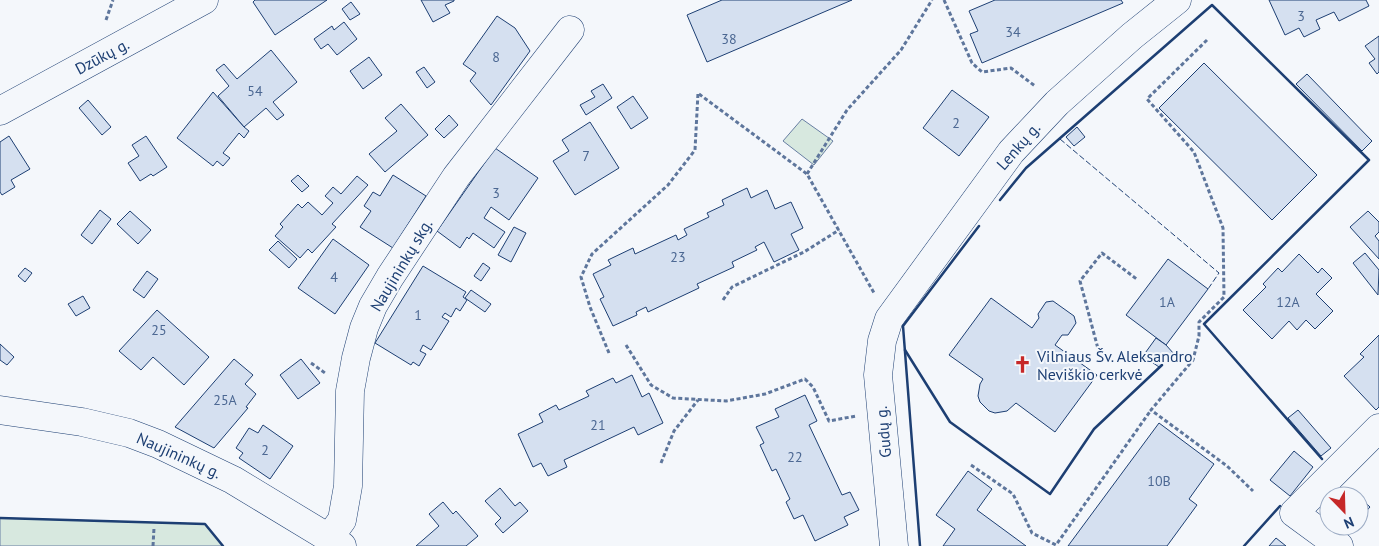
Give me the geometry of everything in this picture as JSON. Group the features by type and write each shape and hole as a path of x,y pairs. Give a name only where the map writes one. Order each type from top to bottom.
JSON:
{"street":[{"name":"Dzūkų g.","path":"0,111 204,0"},
{"name":"Lenkų g.","path":"889,319 1012,152 1057,103 1132,36 1177,0"},
{"name":"Naujininkų skg.","path":"336,542 348,486 350,391 364,328 373,306 390,276 456,177 570,30"},
{"name":"Gudų g.","path":"889,319 882,341 878,375 894,546"},
{"name":"Naujininkų g.","path":"0,410 82,422 129,433 190,458 233,480 336,542"},
{"path":"1339,546 1294,513 1379,428"}],"path":[{"path":"807,174 847,110 901,50 932,0"},
{"path":"944,0 972,63 982,72 1011,68 1057,103"},
{"path":"971,465 1013,494 1032,533 1056,545 1150,410 1193,360 1199,336 1199,322 1224,297 1223,228 1194,152 1146,99 1207,40"},
{"path":"609,353 590,307 582,277 592,254 668,185 695,150 698,93 807,174 889,319"},
{"path":"723,300 732,287 804,252 839,230"},
{"path":"1101,360 1080,281 1102,253 1138,280"},
{"path":"626,346 650,385 673,398 726,401 765,394 805,379 813,387 829,421 881,412"},
{"path":"661,463 674,431 698,399"},
{"path":"1150,410 1227,466 1253,491"},
{"path":"153,546 154,528"}],"shaded area":[{"path":"802,119 833,141 814,165 783,141"},
{"path":"0,518 205,524 223,546 0,546"}],"building":[{"path":"255,0 327,0 275,35 253,2"},
{"path":"421,0 454,1 445,5 450,13 433,22"},
{"path":"722,0 852,0 707,62 687,15"},
{"path":"995,0 1121,0 1123,3 982,63 970,34 978,31 969,11"},
{"path":"1269,0 1366,0 1369,6 1339,21 1334,12 1316,20 1320,29 1304,37 1299,28 1285,35"},
{"path":"351,2 360,14 350,20 342,9"},
{"path":"497,16 515,28 530,51 491,105 470,81 476,73 463,64"},
{"path":"344,22 357,39 337,55 328,44 321,49 314,39 332,26 334,30"},
{"path":"1379,36 1379,72 1377,74 1369,63 1375,59 1365,46"},
{"path":"271,50 297,82 273,102 284,115 277,120 266,108 244,127 218,96 229,86 216,70 224,64 237,79"},
{"path":"369,57 382,75 363,89 350,71"},
{"path":"1204,63 1317,175 1272,220 1159,108"},
{"path":"424,67 435,82 427,88 416,72"},
{"path":"1307,74 1372,141 1362,151 1296,84"},
{"path":"603,84 612,98 586,115 580,105 595,97 591,91"},
{"path":"952,90 989,117 959,156 923,128"},
{"path":"213,92 249,131 244,138 239,133 223,153 230,158 223,166 217,161 213,166 177,138"},
{"path":"633,96 648,118 631,129 617,107"},
{"path":"88,100 111,127 102,135 79,108"},
{"path":"401,104 428,135 385,172 369,154 397,131 385,118"},
{"path":"449,115 458,125 444,138 435,129"},
{"path":"590,122 619,168 575,195 553,161 569,151 562,140"},
{"path":"1077,127 1085,137 1074,146 1066,137"},
{"path":"9,136 30,169 11,180 15,187 2,195 0,192 0,142"},
{"path":"146,136 167,167 153,176 151,174 140,181 128,163 139,156 132,145"},
{"path":"495,148 538,178 509,220 491,207 484,218 505,232 494,248 473,233 469,239 467,237 460,248 437,231"},
{"path":"298,175 309,186 302,192 291,181"},
{"path":"393,175 426,196 393,248 360,227 371,211 364,206 373,192 380,196"},
{"path":"357,176 368,185 332,224 336,227 312,253 308,249 300,258 275,236 283,227 280,224 298,204 302,208 308,202 322,215 333,203 325,196 333,187 341,194"},
{"path":"747,188 751,198 767,190 775,209 791,202 803,228 791,234 799,250 774,262 764,242 755,247 757,250 732,262 734,267 697,284 699,288 648,312 646,307 636,312 637,315 613,326 600,299 604,297 593,274 611,265 608,260 633,248 635,254 676,235 678,240 687,235 684,229 709,217 707,213 724,205 722,200"},
{"path":"100,210 111,219 92,244 81,235"},
{"path":"130,211 151,230 138,244 117,224"},
{"path":"1368,211 1379,222 1379,232 1375,236 1379,241 1379,259 1350,227"},
{"path":"514,227 526,233 511,262 498,255"},
{"path":"333,239 369,265 335,314 298,288"},
{"path":"278,241 297,259 289,268 269,250"},
{"path":"1365,253 1379,270 1378,295 1353,263"},
{"path":"1299,254 1318,273 1322,268 1332,278 1316,294 1333,311 1315,329 1306,320 1297,330 1289,321 1272,339 1243,310 1266,287 1263,284 1278,268 1282,272"},
{"path":"1168,259 1208,289 1166,345 1126,315"},
{"path":"483,263 490,268 481,281 474,276"},
{"path":"423,266 466,292 463,297 467,300 460,311 456,308 451,317 445,313 442,317 449,321 431,350 423,345 420,351 426,354 419,366 413,362 411,365 375,343"},
{"path":"25,268 32,273 25,282 18,276"},
{"path":"147,271 158,279 144,298 133,290"},
{"path":"471,290 491,304 485,312 465,298"},
{"path":"83,296 90,308 76,316 68,304"},
{"name":"Vilniaus Šv. Aleksandro Neviškio cerkvė","path":"991,298 1032,328 1046,302 1053,301 1074,316 1076,323 1068,335 1062,335 1055,345 1097,375 1055,432 1016,403 1007,411 995,413 989,411 980,402 978,396 983,379 949,355"},
{"path":"157,310 209,357 184,385 153,357 141,370 119,351"},
{"path":"1379,335 1379,407 1376,410 1344,376 1364,357 1360,354"},
{"path":"1156,338 1174,354 1159,367 1143,356"},
{"path":"0,344 14,357 7,365 0,360"},
{"path":"234,359 253,375 245,384 256,394 246,407 248,408 214,448 175,427"},
{"path":"301,359 320,383 298,399 280,375"},
{"path":"632,375 642,397 649,393 663,423 638,435 634,427 564,460 567,467 548,476 541,463 533,467 518,434 543,422 539,414 556,405 559,410 589,396 586,391 613,378 616,383"},
{"path":"805,395 817,421 809,425 842,495 850,492 859,510 844,517 848,525 815,541 803,515 794,519 786,502 790,499 776,469 772,471 760,445 764,443 756,427 779,417 775,409"},
{"path":"1298,410 1331,448 1321,456 1288,418"},
{"path":"1159,423 1214,464 1189,499 1197,505 1167,546 1068,546"},
{"path":"263,425 293,446 270,479 239,458 243,453 236,448 249,428 258,433"},
{"path":"1294,451 1313,467 1290,496 1270,480"},
{"path":"968,471 992,489 977,510 1026,546 943,546 955,529 936,515"},
{"path":"500,488 515,506 520,502 528,511 503,533 495,524 501,518 485,501"},
{"path":"443,502 453,514 456,511 478,536 466,546 416,546 439,526 429,514"},
{"path":"1276,538 1286,546 1269,546"}],"fence":[{"path":"1060,139 1219,273 1208,289"}],"wall":[{"path":"1000,200 1026,168 1212,5 1369,160 1204,324 1322,459"},
{"path":"920,546 903,326 979,226"},
{"path":"905,350 950,422 1050,494 1094,429 1162,365"},
{"path":"1244,546 1280,506"},
{"path":"0,518 205,524 223,546"}],"place":[{"name":"Vilniaus Šv. Aleksandro Neviškio cerkvė","path":"1023,365"}]}
